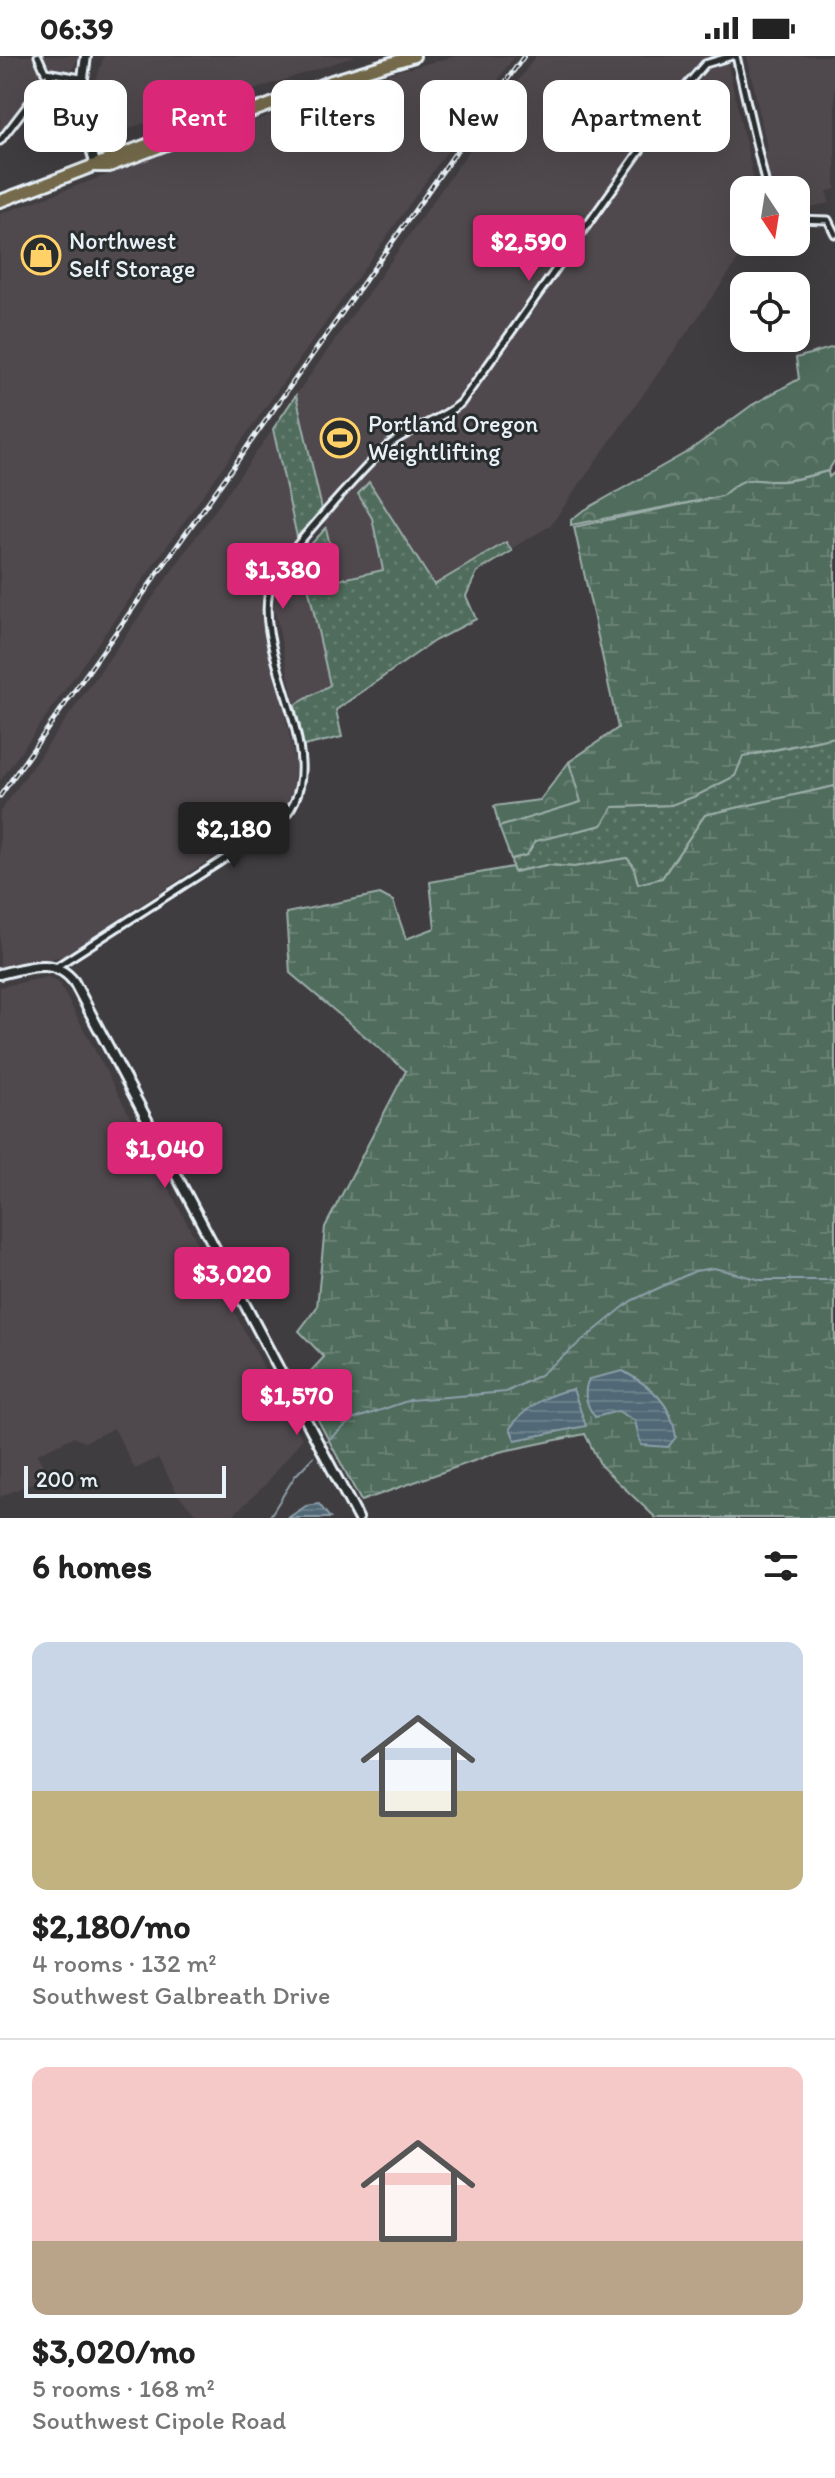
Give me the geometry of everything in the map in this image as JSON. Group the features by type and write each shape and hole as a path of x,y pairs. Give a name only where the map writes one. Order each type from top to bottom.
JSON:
{"highway":[{"path":"0,201 204,123 217,123 414,56"}],"street":[{"path":"38,56 45,72 81,78"},
{"path":"86,56 81,78 82,124 96,166"},
{"path":"56,967 272,829 291,811 303,780 269,621 269,592 279,566 383,451 445,417 461,403 686,86 705,64 734,56 764,176"},
{"path":"0,141 52,73"},
{"path":"810,219 828,220 835,234"},
{"path":"0,974 37,966 56,967 70,978 358,1518"}],"shaded area":[{"path":"0,56 79,56 71,72 42,69 43,80 24,80 24,108 0,137"},
{"path":"104,56 356,56 283,80 271,80 271,84 255,89 255,80 143,80 143,123 127,129 127,80 96,80"},
{"path":"457,56 514,57 498,80 420,80 420,152 447,152 0,781 0,214 169,152 255,152 255,121 271,115 271,152 404,152 404,80 366,80"},
{"path":"536,56 726,56 753,176 730,176 730,256 741,256 550,526 352,641 296,395 468,152 527,152 527,80 519,80"},
{"path":"747,56 835,56 835,189 827,191 829,203 810,207 810,176 761,176 756,154 768,151"},
{"path":"273,429 297,537 269,572 261,603 295,762 293,789 287,802 276,816 63,956 0,969 0,812"},
{"path":"301,555 330,685 295,705 274,606 279,584"},
{"path":"48,977 59,983 302,1439 265,1485 230,1518 200,1518 179,1496 158,1458 135,1469 114,1428 85,1442 73,1437 37,1454 48,1476 0,1497 0,987"}],"green space":[{"path":"834,347 835,460 828,471 789,480 748,481 723,496 571,525 571,520 581,512 689,451 752,405 799,379 796,358"},
{"path":"296,395 322,509 297,537 273,429"},
{"path":"828,471 829,477 835,472 835,737 743,756 735,776 696,796 671,805 613,807 602,825 535,841 527,855 511,859 499,827 581,802 569,762 618,728 574,527 722,496 746,480 785,481"},
{"path":"369,482 434,585 506,542 512,551 477,572 466,596 476,619 434,641 336,710 342,737 304,746 295,705 330,685 301,555 326,528 338,580 383,570 372,518 358,494"},
{"path":"835,737 835,786 705,815 662,878 638,884 633,865 627,858 574,867 547,865 513,872 511,859 527,855 535,841 602,825 613,807 671,805 743,757"},
{"path":"569,762 582,802 499,827 494,806 540,800"},
{"path":"835,786 835,1518 656,1518 601,1466 585,1434 499,1452 361,1501 299,1384 324,1357 299,1331 317,1307 325,1227 406,1071 290,973 286,913 380,894 393,901 406,939 435,928 430,882 512,867 514,872 547,865 574,867 627,858 633,865 638,884 662,878 705,815"}],"water":[{"path":"623,1371 643,1383 665,1405 676,1437 668,1447 641,1445 635,1421 618,1411 595,1417 592,1412 585,1394 589,1379"},
{"path":"573,1389 586,1426 515,1440 510,1428 522,1414 546,1398"},
{"path":"319,1504 330,1518 288,1518 306,1506"}],"waterway":[{"path":"326,1442 352,1420 410,1400 506,1392 540,1375 631,1301 695,1271 714,1268 761,1280 835,1280"},
{"path":"269,1518 295,1476 313,1457"}],"railway":[{"path":"0,796 524,56"}],"place":[{"name":"Northwest Self Storage","path":"41,255"},
{"name":"Portland Oregon Weightlifting","path":"340,438"}]}
